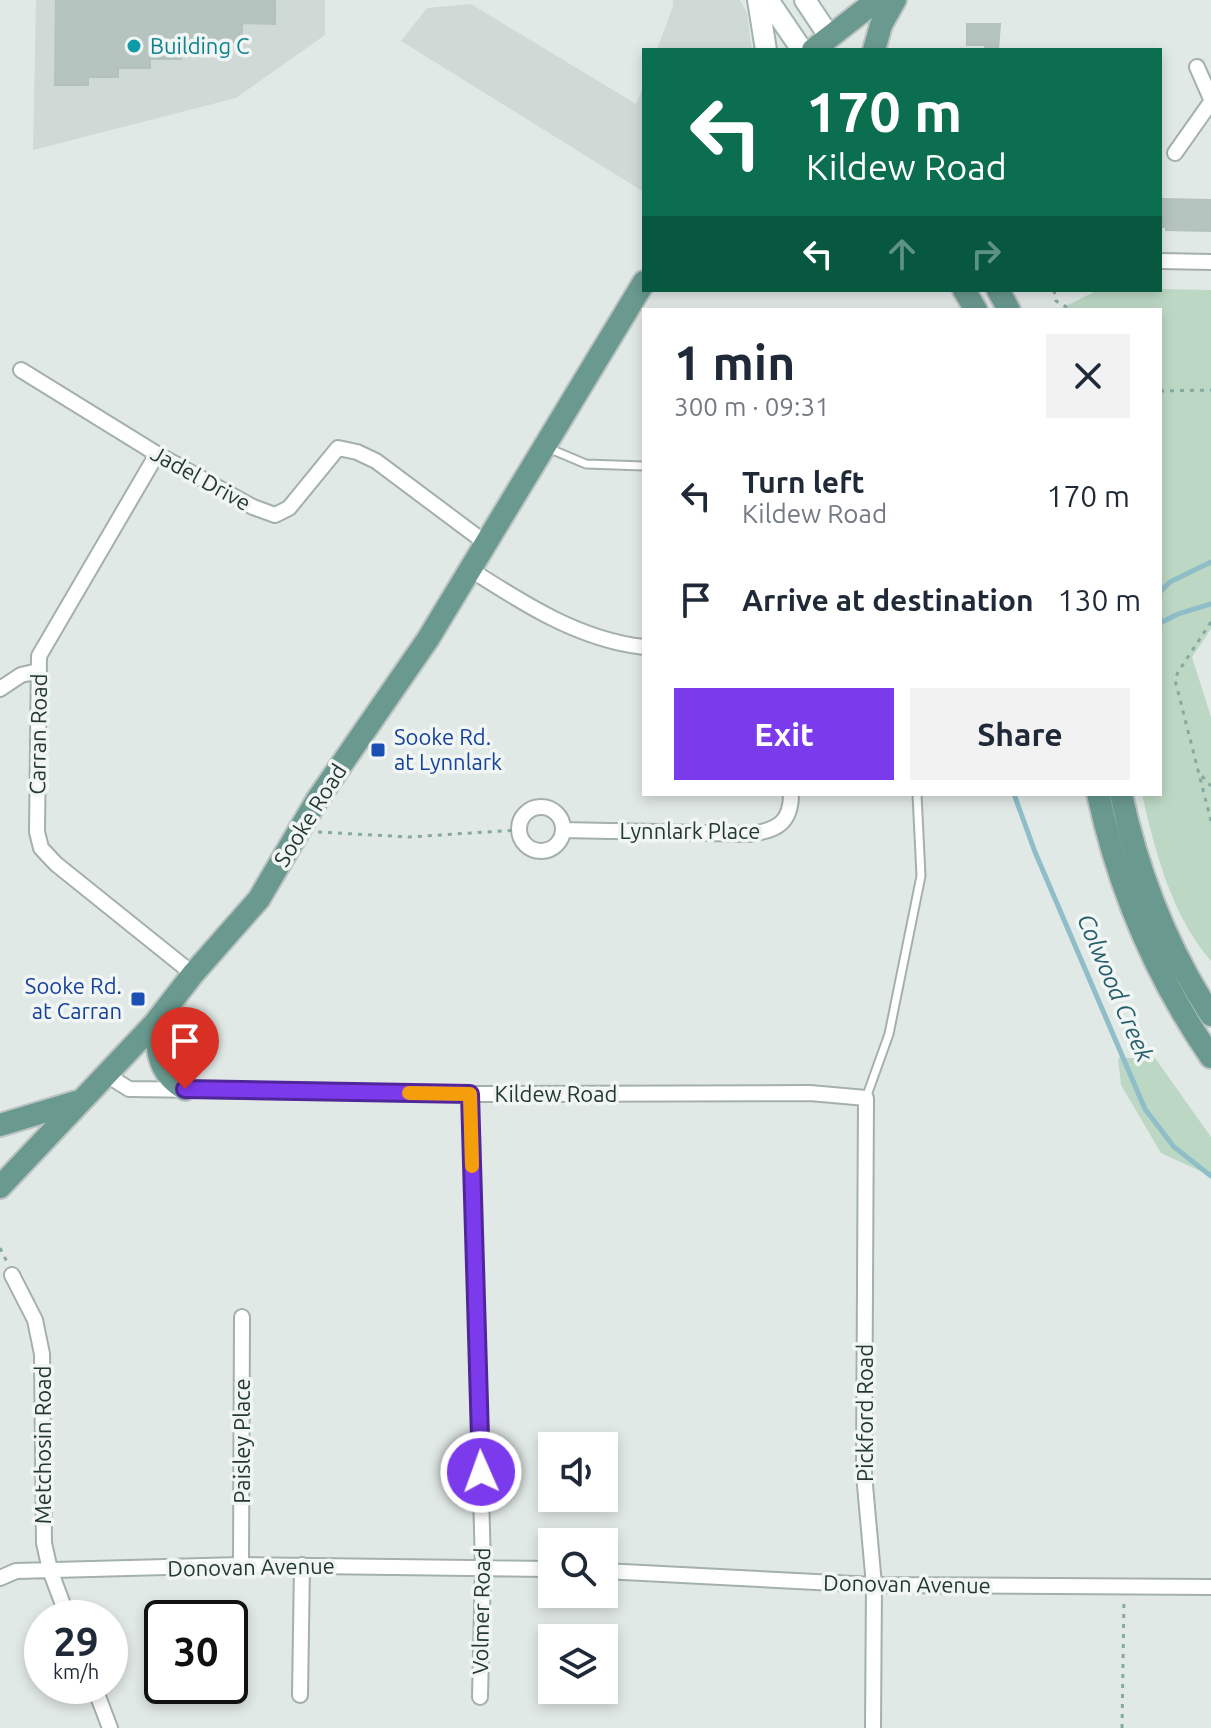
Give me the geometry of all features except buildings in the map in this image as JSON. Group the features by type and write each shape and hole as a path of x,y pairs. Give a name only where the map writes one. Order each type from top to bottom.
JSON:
{"main road":[{"path":"758,0 766,48"},
{"path":"768,0 801,48"},
{"path":"805,0 827,45 877,0"},
{"path":"875,48 881,25 895,0"},
{"name":"Sooke Road","path":"0,1187 154,1024 259,899 317,800 428,639 642,285"},
{"path":"1098,796 1108,841 1128,904 1180,987 1211,1015"},
{"path":"1121,796 1130,837 1180,987 1211,1057"},
{"path":"154,1024 163,1069 168,1077 185,1089"},
{"path":"0,1125 81,1101"}],"street":[{"path":"1175,153 1211,100 1197,67"},
{"path":"1162,261 1211,262"},
{"name":"Jadel Drive","path":"21,370 157,454 253,507 275,515 289,508 338,448 376,461 487,544"},
{"name":"Carran Road","path":"157,454 39,656 37,832 41,848 56,864 193,974"},
{"path":"471,570 579,631 611,642 642,647"},
{"path":"0,689 21,675 38,671"},
{"name":"Lynnlark Place","path":"563,830 751,834 771,831 782,823 791,807 791,796"},
{"path":"535,807 545,807 555,811 561,819 563,830 555,847 546,851 527,847 518,830 526,812 535,807"},
{"name":"Kildew Road","path":"107,1075 129,1089 470,1094 810,1093 866,1098"},
{"name":"Volmer Road","path":"470,1094 483,1566 480,1697"},
{"name":"Pickford Road","path":"866,1098 864,1474 874,1585 873,1728"},
{"name":"Metchosin Road","path":"12,1275 35,1320 42,1354 44,1543 61,1600"},
{"name":"Paisley Place","path":"241,1565 242,1317"},
{"name":"Donovan Avenue","path":"0,1578 16,1571 241,1565 538,1568"},
{"path":"300,1695 302,1565"},
{"name":"Donovan Avenue","path":"618,1572 874,1585 1211,1587"},
{"path":"101,1704 110,1728"}],"lane":[{"path":"546,447 586,464 642,466"},
{"path":"866,1098 889,1034 921,876 917,796"}],"path":[{"path":"1054,292 1056,301 1068,308"},
{"path":"1162,391 1211,390"},
{"path":"1211,622 1175,680 1211,821"},
{"path":"1199,774 1211,786"},
{"path":"299,831 409,837 518,830"},
{"path":"1122,1728 1124,1587"}],"shaded area":[{"path":"36,0 325,0 325,35 236,98 33,150"},
{"path":"673,0 740,0 747,13 752,48 658,48"},
{"path":"471,4 636,104 642,90 642,191 401,41 427,8"}],"green space":[{"path":"1211,290 1211,629 1192,657 1211,717 1211,961 1175,904 1159,860 1142,796 1162,796 1162,308 1062,308 1094,292"},
{"path":"1118,1058 1155,1058 1211,1137 1211,1176 1161,1153 1121,1085"}],"waterway":[{"path":"1162,590 1170,582 1211,562"},
{"name":"Colwood Creek","path":"1162,622 1211,604"},
{"name":"Colwood Creek","path":"1015,796 1035,852 1145,1109 1174,1147 1211,1176"}],"slow traffic":[{"path":"409,1093 470,1094 472,1166"}],"place":[{"name":"Building C","path":"134,46"},
{"name":"Sooke Rd. at Lynnlark","path":"378,750"},
{"name":"Sooke Rd. at Carran","path":"138,999"}],"route":[{"path":"185,1089 470,1094 481,1472"}]}
